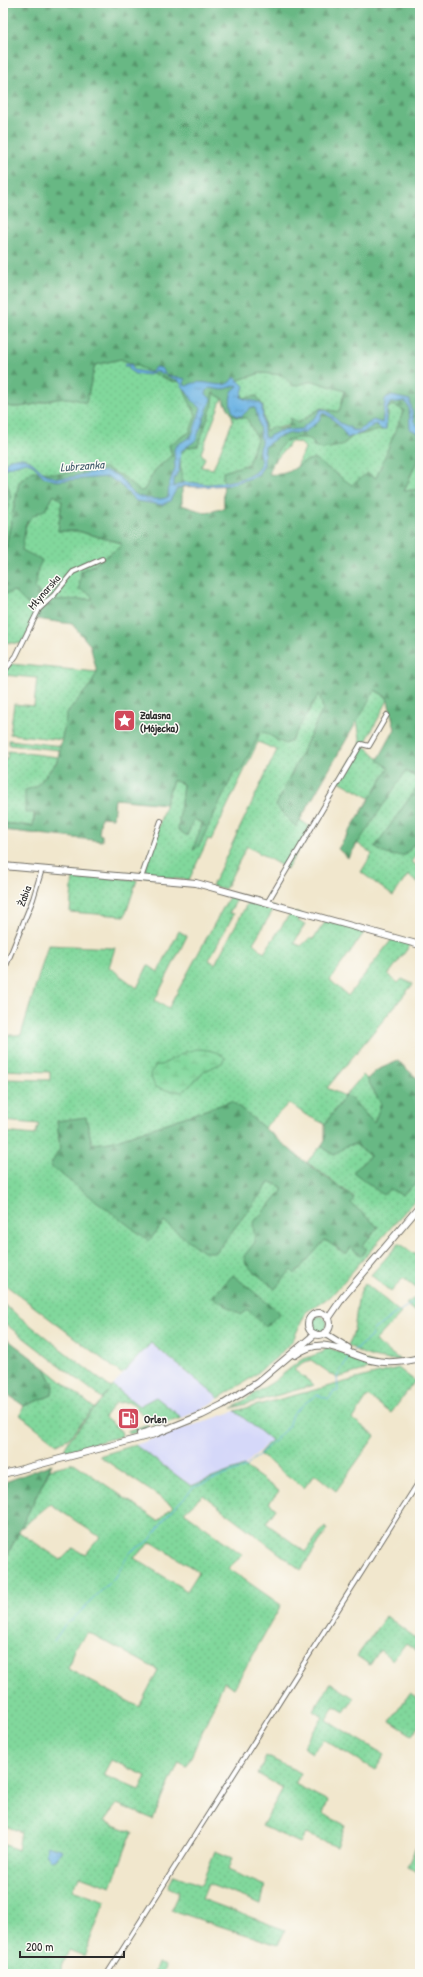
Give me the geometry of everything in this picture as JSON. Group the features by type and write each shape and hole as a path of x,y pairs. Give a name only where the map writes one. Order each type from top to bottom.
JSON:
{"street":[{"name":"Młynarska","path":"3,673 16,656 39,609 54,595 73,572 102,559"},
{"path":"267,903 361,744 369,746 387,715"},
{"path":"141,878 161,821"},
{"path":"3,866 196,884 420,945"},
{"name":"Żabia","path":"3,973 42,869"},
{"path":"326,1331 326,1317 420,1206"},
{"path":"313,1332 308,1324 311,1317 317,1314 326,1317"},
{"path":"3,1474 155,1434 183,1422 235,1397 256,1383 282,1363 313,1332 326,1331 352,1352"},
{"path":"282,1363 305,1349 314,1346 332,1346 374,1361 396,1362 420,1358"},
{"path":"107,1974 420,1480"}],"shaded area":[{"path":"150,1343 219,1398 202,1409 182,1418 156,1397 139,1406 113,1386"},
{"path":"235,1411 271,1440 244,1466 191,1486 135,1445"}],"green space":[{"path":"3,3 420,3 420,454 404,491 420,489 420,780 406,771 348,858 338,849 389,768 378,760 395,729 387,697 375,690 296,827 276,806 323,709 319,694 291,741 285,744 261,731 241,771 234,773 199,846 193,850 202,823 194,819 187,836 178,830 183,784 173,780 165,804 115,799 113,818 101,817 99,834 102,835 102,841 3,830 3,823 33,826 35,813 25,812 25,790 36,787 57,762 67,713 92,683 97,672 90,645 72,624 36,619 41,610 50,600 93,599 90,594 79,589 81,571 95,564 121,546 121,543 78,531 58,531 62,501 54,495 46,509 33,516 26,523 22,550 42,560 38,569 35,589 44,597 36,607 30,607 14,591 3,595 3,561 19,482 33,471 61,474 82,469 105,468 122,476 140,491 144,490 155,470 172,455 169,445 190,432 196,415 186,395 183,382 171,381 121,359 95,365 86,403 65,398 21,407 3,405","holes":["261,373 282,375 293,386 313,381 345,391 339,412 321,408 298,423 291,418 288,427 279,429 271,427 266,431 263,406 257,396 243,398 240,386 235,381","213,393 222,398 231,413 236,417 247,418 257,439 248,464 223,472 224,508 206,513 182,505 182,476 179,456 188,447 198,446 213,403","392,405 404,410 376,478 367,473 352,485 315,459 304,462 284,473 269,474 281,445 291,439 310,439 313,441 313,446 323,449 341,446 353,436 386,429 388,415 387,409"]},
{"path":"121,359 171,381 183,382 196,415 190,432 169,445 172,455 155,470 144,490 140,492 122,476 82,469 61,474 33,472 19,482 3,561 5,476 3,475 3,405 11,407 29,406 65,398 86,403 95,365"},
{"path":"261,373 282,375 293,386 313,381 345,391 339,412 321,408 298,423 266,431 257,396 243,398 240,386 235,381"},
{"path":"213,393 222,398 201,453 205,458 201,467 213,469 233,420 231,413 236,417 247,418 257,439 248,464 224,472 224,485 182,487 179,456 188,447 198,446 213,403"},
{"path":"393,405 404,410 376,478 367,473 352,486 315,459 308,460 296,469 305,448 301,443 297,442 291,442 274,462 278,450 284,443 292,439 310,439 341,446 353,436 368,433 377,429 382,430 386,427 387,409"},
{"path":"420,454 420,489 404,491"},
{"path":"3,475 5,476 11,497 3,522"},
{"path":"54,495 62,501 58,531 77,531 121,543 121,546 95,564 81,571 94,599 50,600 41,610 22,644 3,642 3,595 14,591 30,606 44,597 35,589 38,569 23,552 21,542 30,518 47,507"},
{"path":"10,664 97,672 92,683 67,713 62,740 10,734 14,704 34,706 37,678 3,675"},
{"path":"374,690 387,697 388,700 364,745 389,768 370,798 339,781 361,744 357,720"},
{"path":"319,693 323,709 276,806 296,827 300,820 312,828 287,869 247,846 225,889 212,886 277,750 258,742 211,840 208,839 189,880 143,876 173,780 183,784 181,803 194,819 202,823 194,850 234,773 241,771 261,731 274,736 277,741"},
{"path":"9,740 61,746 60,750 9,745"},
{"path":"8,751 58,757 57,761 36,787 33,826 3,823 3,759 7,759"},
{"path":"406,771 420,780 420,783 375,847 405,855 420,837 420,850 411,862 420,868 420,885 408,875 393,896 361,872 372,854 357,843"},
{"path":"420,783 420,837 405,855 388,855 375,847"},
{"path":"73,873 137,880 125,916 70,912"},
{"path":"230,895 238,898 229,913 234,914 209,960 215,964 249,900 275,907 253,943 264,953 291,912 302,914 298,921 305,924 294,943 301,946 311,937 313,939 326,921 366,930 330,980 348,996 392,939 411,944 388,975 398,983 402,979 413,984 327,1088 345,1096 325,1124 306,1115 289,1103 264,1128 232,1101 111,1142 92,1144 86,1118 57,1121 60,1148 149,1241 164,1222 216,1252 270,1182 282,1187 282,1191 253,1223 295,1274 325,1240 346,1254 351,1247 362,1246 378,1227 350,1203 354,1197 307,1162 321,1146 334,1155 346,1146 355,1144 370,1156 354,1171 402,1195 420,1179 420,1194 331,1296 306,1312 293,1340 276,1358 251,1378 219,1398 151,1343 122,1374 3,1283 3,1132 35,1135 39,1124 3,1121 3,1079 50,1080 50,1072 3,1070 3,1035 21,1035 48,945 115,948 109,967 137,988 148,965 158,972 179,931 187,936 155,1000 168,1009"},
{"path":"196,1049 216,1052 225,1058 222,1063 206,1070 183,1092 170,1091 155,1087 150,1074 156,1065 162,1065 183,1053"},
{"path":"398,1061 420,1081 420,1179 402,1195 390,1189 383,1195 353,1172 370,1156 355,1144 346,1146 334,1155 321,1146 325,1140 325,1124 345,1096 350,1097 374,1123 381,1104 367,1079 377,1070"},
{"path":"363,1075 367,1079 381,1104 374,1124 350,1097 345,1096"},
{"path":"232,1101 300,1158 354,1198 351,1203 378,1227 362,1246 367,1249 361,1256 351,1247 346,1254 325,1240 295,1274 291,1270 275,1289 246,1265 244,1256 255,1242 253,1223 282,1191 282,1187 270,1182 216,1252 203,1252 164,1222 149,1241 50,1166 60,1148 57,1121 86,1117 92,1144 111,1142"},
{"path":"399,1243 420,1258 418,1266 420,1267 420,1291 403,1278 391,1292 371,1275"},
{"path":"233,1275 280,1313 266,1327 248,1310 241,1315 212,1297"},
{"path":"365,1283 401,1313 375,1341 400,1360 373,1357 348,1345 354,1330 361,1290"},
{"path":"420,1294 420,1315 406,1304"},
{"path":"3,1304 111,1388 113,1386 139,1406 156,1397 182,1418 155,1426 132,1404 128,1402 115,1403 104,1417 121,1431 122,1436 65,1451 70,1439 108,1392 102,1398 3,1322"},
{"path":"316,1316 322,1316 327,1321 325,1330 322,1332 316,1332 311,1327 311,1321"},
{"path":"3,1336 45,1368 53,1384 52,1395 24,1406 3,1391"},
{"path":"326,1347 375,1364 375,1367 337,1378 311,1360 302,1363 294,1370 314,1385 232,1408 273,1382 301,1360 323,1352"},
{"path":"45,1368 94,1408 69,1438 57,1444 20,1415 24,1406 52,1395 53,1384"},
{"path":"398,1368 415,1381 391,1413 368,1396 353,1419 375,1436 336,1491 315,1474 304,1488 259,1454 271,1440 235,1411"},
{"path":"145,1425 148,1426 148,1429 130,1434 127,1432"},
{"path":"135,1445 191,1486 244,1466 279,1491 269,1503 276,1509 266,1523 305,1552 325,1526 327,1530 301,1570 203,1495 184,1512 243,1555 228,1568 281,1605 234,1688 224,1682 187,1766 179,1762 153,1819 117,1804 104,1821 132,1832 111,1887 80,1876 73,1890 105,1901 84,1956 69,1950 59,1974 19,1974 15,1972 14,1974 3,1974 3,1844 18,1850 21,1832 3,1825 3,1564 19,1532 61,1560 73,1548 85,1555 100,1537 50,1504 20,1529 50,1469 74,1463 158,1521 173,1506 99,1456","holes":["153,1543 199,1572 187,1591 134,1558 149,1544","88,1632 158,1670 139,1707 68,1669 74,1649","111,1760 146,1776 139,1790 103,1775"]},
{"path":"52,1464 3,1564 3,1483"},
{"path":"386,1616 420,1641 420,1653 406,1643 393,1660 380,1650 370,1665 357,1656"},
{"path":"331,1683 354,1698 344,1712 334,1706 326,1720 385,1755 375,1770 324,1740 312,1753 303,1747 323,1717 313,1711"},
{"path":"410,1693 420,1700 420,1724 412,1735 390,1721"},
{"path":"266,1756 301,1773 295,1784 328,1801 323,1814 345,1825 337,1847 306,1834 300,1843 262,1826 283,1788 258,1774"},
{"path":"416,1847 420,1849 420,1873 407,1867"},
{"path":"215,1851 232,1858 228,1870 265,1886 261,1904 208,1884 202,1899 285,1930 278,1945 171,1910 179,1892 168,1887 174,1875 201,1885"},
{"path":"158,1963 166,1966 164,1974 154,1974"}],"water":[{"path":"125,363 132,365 133,370 151,373 155,367 161,368 167,375 185,379 184,385 187,386 200,382 219,385 236,378 244,386 241,397 262,405 264,436 266,438 279,431 301,429 316,416 321,409 329,412 339,422 350,427 352,430 359,430 373,420 382,423 385,399 392,396 410,400 414,421 420,428 420,434 410,429 409,408 405,401 390,403 387,409 386,429 382,430 376,424 362,433 347,438 340,427 330,417 322,413 319,421 304,433 291,433 278,437 265,446 264,466 257,476 229,485 198,487 183,486 176,490 170,501 162,505 136,501 118,483 108,477 56,481 44,477 32,464 26,462 3,469 8,460 22,458 32,462 50,476 59,478 67,478 102,471 119,477 136,495 155,499 168,497 169,484 175,468 174,449 193,433 201,408 193,401 178,380 157,371 154,371 150,375 135,374 129,370 129,366 124,366","holes":["238,386 231,395 230,402 233,412 237,416 242,416 251,407 255,408 257,414 261,442 259,448 260,465 257,470 245,477 230,481 211,484 188,482 174,487 174,479 179,470 181,451 196,440 211,399 206,394 207,390 210,388 222,390"]},
{"path":"47,1845 62,1850 56,1860 50,1860 46,1853"}],"waterway":[{"path":"353,1351 371,1337 373,1330 401,1310 420,1300"},
{"path":"54,1641 66,1623 73,1619 117,1575 129,1553 150,1540 165,1518 194,1487 246,1467 288,1427 292,1414 309,1400 318,1395 329,1399 333,1392 338,1391 337,1377 350,1355"}],"place":[{"name":"Zalasna (Mójecka)","path":"125,721"},
{"name":"Orlen","path":"129,1419"}],"water label":[{"name":"Lubrzanka","path":"82,466"}]}
